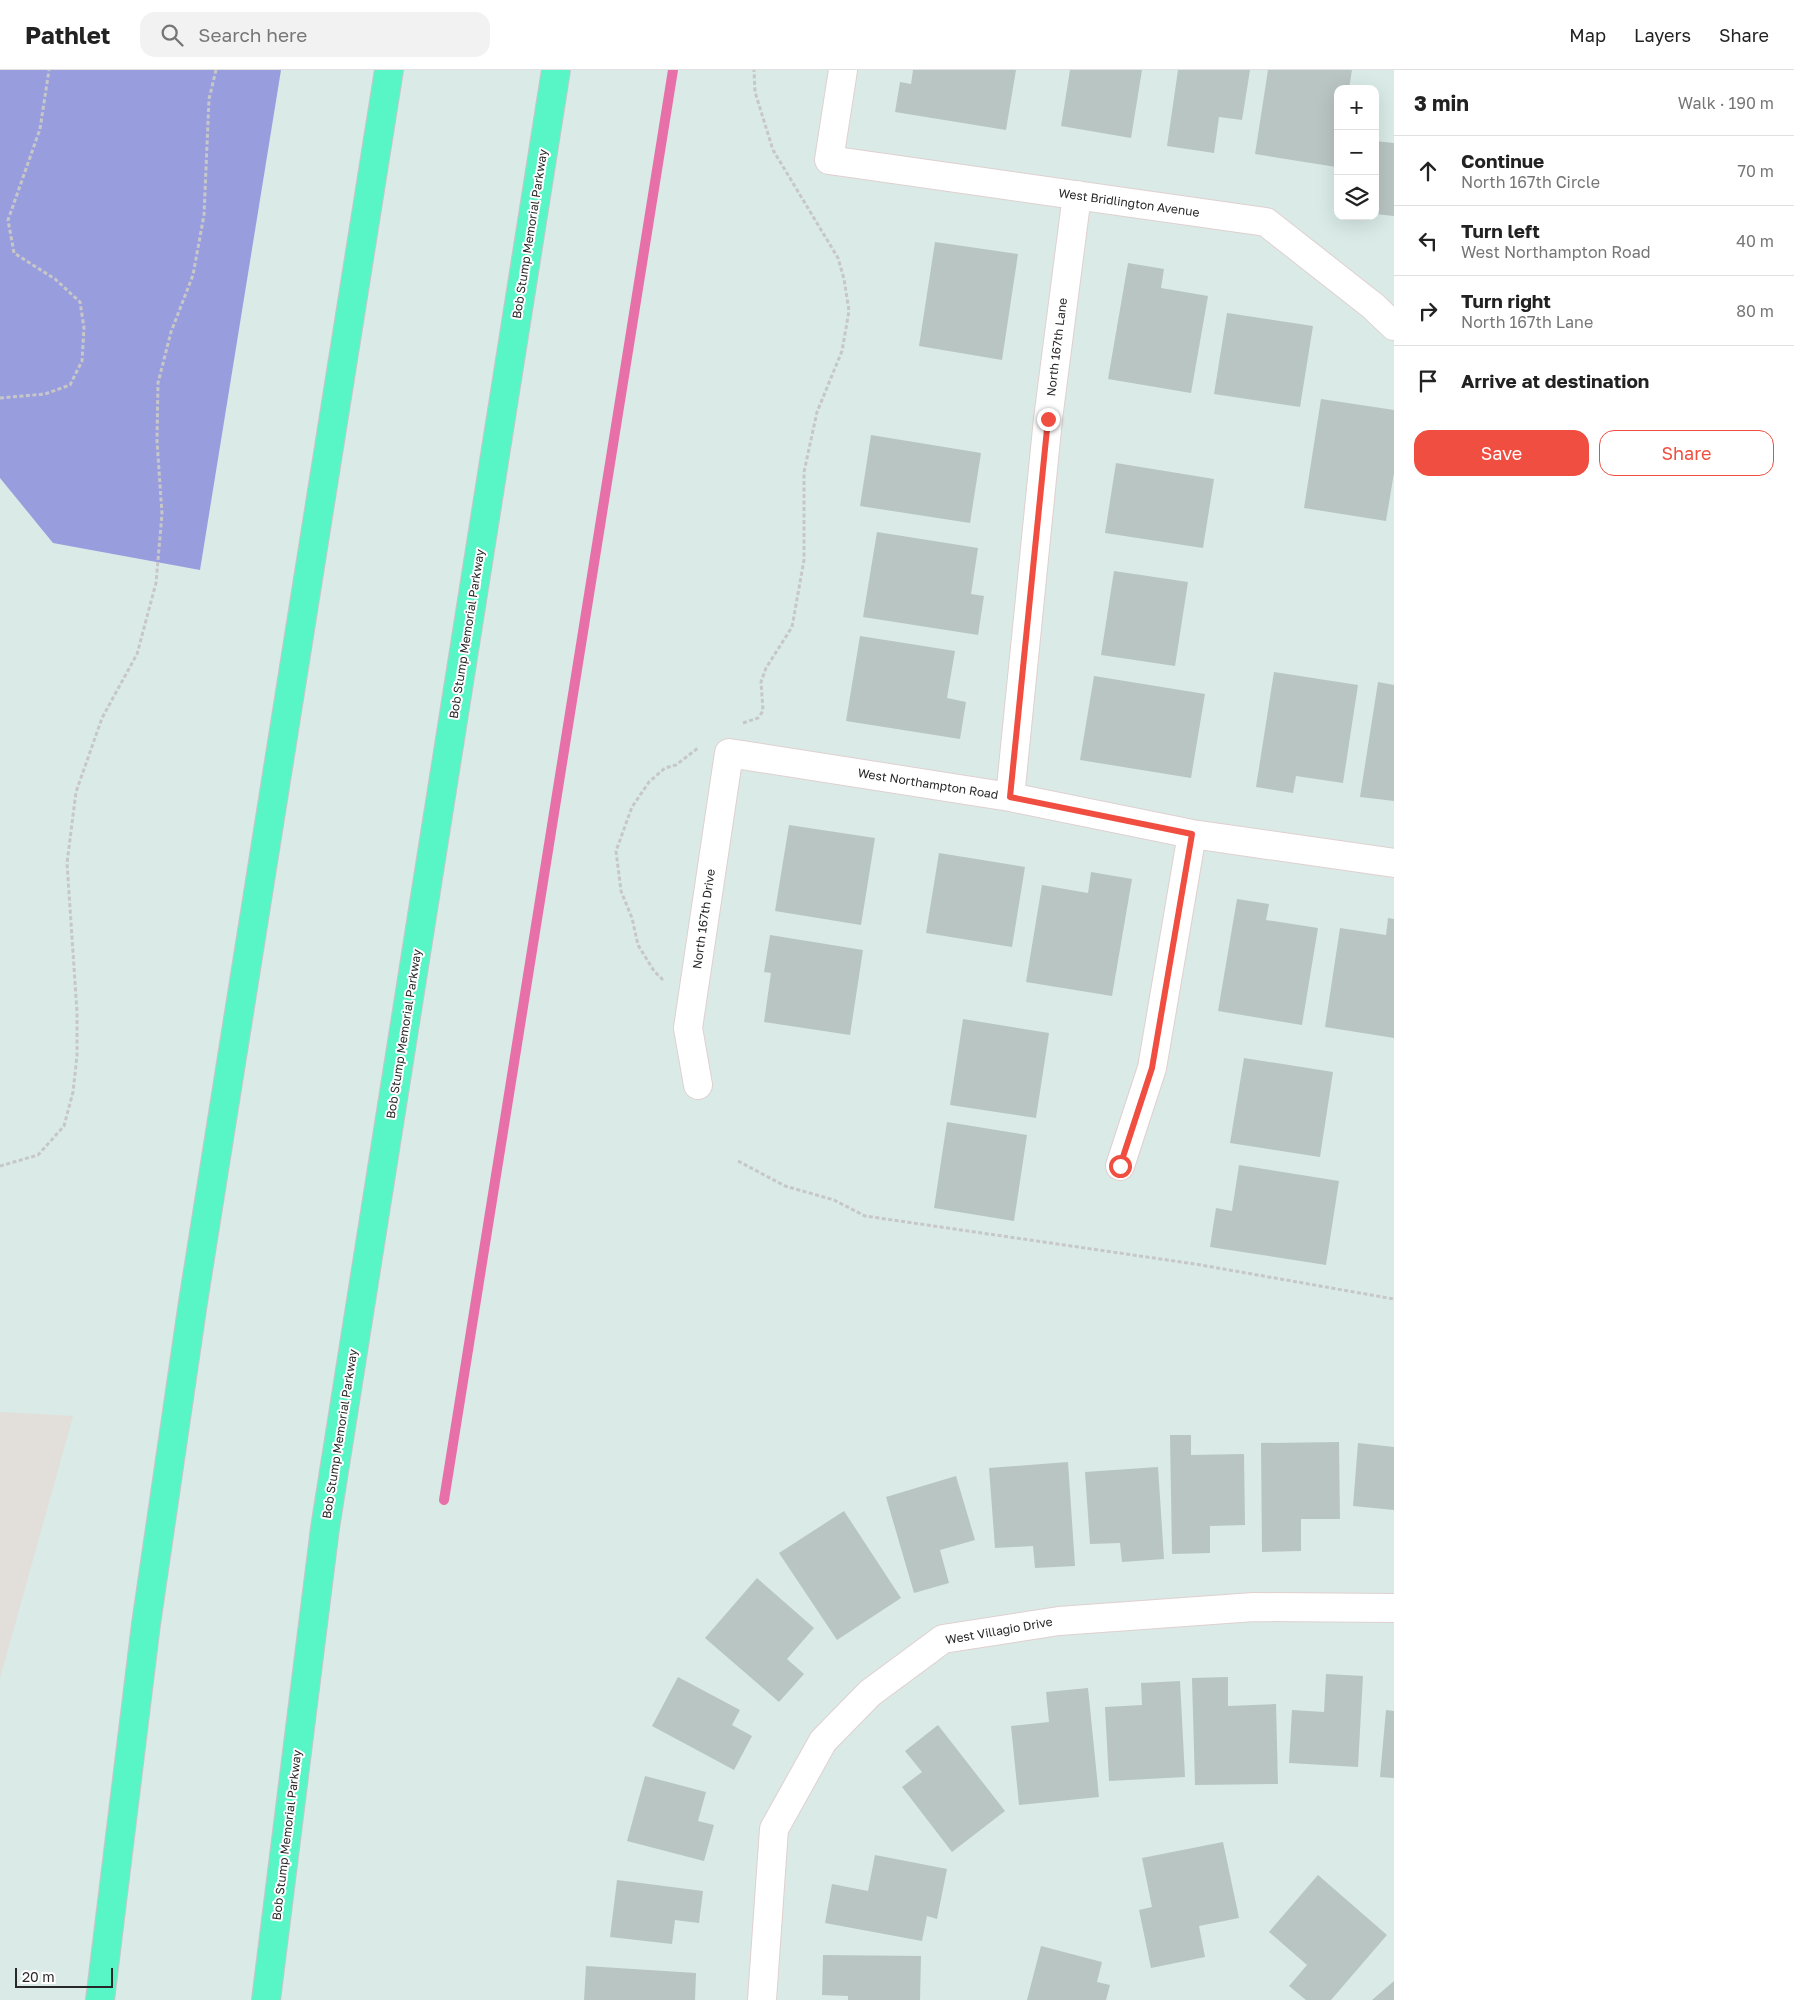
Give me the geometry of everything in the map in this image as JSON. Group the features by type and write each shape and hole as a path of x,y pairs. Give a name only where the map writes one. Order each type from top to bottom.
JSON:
{"highway":[{"path":"100,2000 146,1624 193,1302 389,70"},
{"name":"Bob Stump Memorial Parkway","path":"266,2000 325,1528 556,70"}],"street":[{"name":"West Bridlington Avenue","path":"843,70 829,160 1266,222 1374,306 1394,326"},
{"name":"North 167th Lane","path":"1010,797 1048,419 1077,195"},
{"name":"West Northampton Road","path":"729,753 1010,797 1192,834 1394,863"},
{"name":"North 167th Drive","path":"698,1085 688,1028 729,753"},
{"path":"1120,1166 1152,1068 1192,834"},
{"name":"West Villagio Drive","path":"762,2000 774,1829 823,1741 870,1693 943,1639 1059,1621 1244,1608 1394,1608"}],"path":[{"path":"0,398 45,394 70,386 82,361 84,328 80,302 55,280 14,253 8,220 40,129 49,70"},
{"path":"0,1166 38,1155 64,1126 73,1092 77,1056 77,1012 67,863 76,792 102,718 138,654 156,583 162,514 157,441 158,383 171,332 193,274 204,215 209,99 216,70"},
{"path":"736,724 758,718 763,711 761,682 766,668 792,627 804,560 804,472 817,412 842,351 849,311 844,279 838,258 773,150 755,92 754,70"},
{"path":"691,1009 654,971 638,945 632,918 620,891 616,851 632,807 649,782 665,768 676,765 699,747"},
{"path":"738,1161 786,1186 834,1200 865,1216 1195,1264 1394,1299"}],"shaded area":[{"path":"0,70 281,70 200,570 53,543 0,478"},
{"path":"0,1412 73,1416 0,1678"}],"building":[{"path":"913,70 1016,70 1006,130 895,112 900,82 911,84"},
{"path":"1070,70 1142,70 1131,138 1061,126"},
{"path":"1178,70 1250,70 1242,120 1219,117 1214,153 1167,146"},
{"path":"1268,70 1352,70 1350,85 1334,85 1334,167 1255,154"},
{"path":"1379,141 1394,143 1394,216 1379,214"},
{"path":"935,242 1018,254 1002,360 919,346"},
{"path":"1128,263 1164,269 1161,288 1208,296 1191,393 1108,379"},
{"path":"1227,313 1313,326 1300,407 1214,394"},
{"path":"1321,399 1394,410 1394,473 1386,521 1304,508"},
{"path":"871,435 981,453 970,523 860,506"},
{"path":"1116,463 1214,479 1203,548 1105,533"},
{"path":"877,532 978,548 971,594 984,596 978,635 863,617"},
{"path":"1114,571 1188,582 1175,666 1101,655"},
{"path":"860,636 955,651 947,698 966,702 960,739 846,721"},
{"path":"1274,672 1358,685 1343,783 1296,776 1293,793 1256,787"},
{"path":"1094,676 1205,694 1191,778 1080,760"},
{"path":"1378,682 1394,685 1394,801 1360,797"},
{"path":"789,825 875,838 861,925 775,911"},
{"path":"939,853 1025,867 1012,947 926,933"},
{"path":"1091,872 1132,879 1112,996 1026,982 1042,885 1088,893"},
{"path":"1237,899 1269,904 1266,920 1318,928 1302,1025 1218,1011"},
{"path":"1388,918 1394,919 1394,1038 1325,1027 1340,928 1386,935"},
{"path":"770,935 863,950 850,1035 764,1022 771,973 764,972"},
{"path":"963,1019 1049,1033 1036,1118 950,1105"},
{"path":"1244,1058 1333,1072 1320,1157 1230,1143"},
{"path":"947,1122 1027,1135 1014,1221 934,1208"},
{"path":"1239,1165 1339,1181 1326,1265 1210,1247 1216,1208 1232,1211"},
{"path":"1170,1435 1191,1435 1191,1455 1244,1454 1245,1525 1210,1526 1210,1553 1172,1554"},
{"path":"1339,1442 1340,1519 1301,1519 1301,1551 1262,1552 1261,1443"},
{"path":"1358,1443 1394,1447 1394,1510 1353,1506"},
{"path":"1068,1462 1075,1566 1035,1568 1033,1546 995,1548 989,1468"},
{"path":"1158,1467 1164,1559 1122,1562 1120,1543 1090,1544 1085,1472"},
{"path":"956,1476 975,1540 940,1550 949,1583 914,1593 886,1497"},
{"path":"844,1511 901,1598 837,1640 779,1553"},
{"path":"757,1578 814,1628 787,1659 804,1674 779,1702 705,1638"},
{"path":"1326,1674 1363,1676 1358,1767 1289,1763 1292,1710 1324,1712"},
{"path":"678,1677 740,1710 732,1725 752,1736 734,1770 652,1726"},
{"path":"1228,1677 1228,1706 1276,1704 1278,1784 1195,1785 1192,1678"},
{"path":"1180,1681 1185,1777 1109,1781 1105,1707 1142,1705 1141,1683"},
{"path":"1088,1688 1099,1797 1019,1805 1011,1726 1049,1722 1046,1692"},
{"path":"1386,1710 1394,1711 1394,1778 1380,1777"},
{"path":"938,1725 1005,1811 952,1852 902,1787 922,1772 905,1751"},
{"path":"645,1776 706,1792 698,1821 714,1825 704,1861 627,1841"},
{"path":"1223,1842 1239,1918 1199,1926 1205,1957 1151,1968 1139,1910 1152,1907 1142,1858"},
{"path":"875,1855 947,1869 937,1919 927,1916 922,1941 825,1923 832,1884 868,1891"},
{"path":"1318,1875 1387,1935 1331,2000 1306,2000 1289,1986 1307,1965 1269,1932"},
{"path":"617,1880 703,1891 699,1923 675,1920 672,1944 610,1937"},
{"path":"1041,1946 1102,1962 1097,1982 1110,1985 1106,2000 1027,2000"},
{"path":"823,1955 921,1956 920,2000 848,2000 848,1996 822,1995"},
{"path":"586,1966 696,1973 695,2000 584,2000"},
{"path":"1394,1981 1394,2000 1372,2000"}],"waterway":[{"path":"444,1500 673,70"}],"route":[{"path":"1048,419 1010,797 1192,834 1152,1068 1120,1166"}]}
